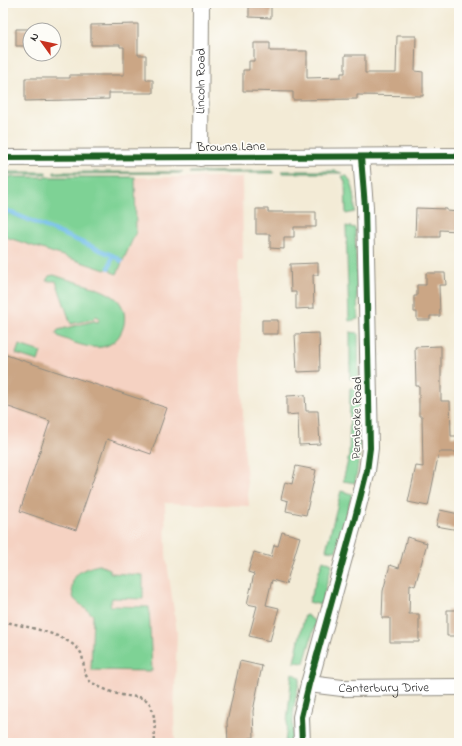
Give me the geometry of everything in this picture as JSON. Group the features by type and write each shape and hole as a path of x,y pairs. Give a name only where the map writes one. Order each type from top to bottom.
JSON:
{"street":[{"name":"Lincoln Road","path":"200,158 201,3"},
{"name":"Browns Lane","path":"3,158 459,156"},
{"name":"Pembroke Road","path":"302,743 301,717 308,684 355,518 367,471 370,448 365,223 361,157"},
{"name":"Canterbury Drive","path":"308,684 342,688 459,687"}],"path":[{"path":"3,621 68,640 74,644 82,656 87,678 91,682 122,695 136,695 148,702 153,713 155,743"}],"shaded area":[{"path":"242,177 243,260 238,260 244,445 249,506 165,503 166,555 177,632 174,715 175,743 3,743 3,178"}],"green space":[{"path":"273,171 274,173 190,173 191,172"},
{"path":"281,171 336,171 342,173 282,173"},
{"path":"3,172 46,172 46,174 3,174"},
{"path":"54,172 183,172 54,174"},
{"path":"342,176 347,176 352,184 355,198 355,212 346,214 345,182"},
{"path":"3,177 135,177 136,232 117,274 111,272 110,267 114,257 120,263 122,259 3,208"},
{"path":"3,211 112,256 108,268 105,270 3,236"},
{"path":"346,226 355,228 358,319 349,321"},
{"path":"54,275 101,290 114,297 120,303 125,317 121,333 116,339 110,344 102,347 91,347 68,341 58,336 56,333 58,330 94,321 98,322 100,318 96,316 93,319 71,324 56,281 46,281 49,276"},
{"path":"350,332 358,333 359,377 350,379"},
{"path":"19,345 41,352 38,361 16,354"},
{"path":"350,388 359,389 360,401 360,448 355,483 343,481 349,456"},
{"path":"341,491 352,494 336,551 326,550"},
{"path":"323,560 332,564 321,605 309,602"},
{"path":"99,565 110,569 110,573 143,575 143,599 112,598 110,606 149,607 152,671 91,670 93,615 74,599 72,585 74,579 81,571"},
{"path":"305,614 316,622 304,663 294,662"},
{"path":"292,673 300,678 294,707 292,743 285,743"}],"building":[{"path":"249,3 271,3 271,18 249,17"},
{"path":"138,24 138,55 146,55 146,80 153,80 153,93 109,93 109,99 25,101 25,78 70,78 70,75 124,75 124,47 120,47 120,45 91,45 91,25"},
{"path":"16,29 22,29 22,46 16,46"},
{"path":"397,36 416,36 415,71 423,72 423,96 357,95 357,99 293,100 293,92 243,91 243,70 249,70 249,61 254,61 254,43 270,43 270,51 307,51 307,78 341,77 341,73 345,73 345,55 365,55 365,73 396,73"},
{"path":"416,208 447,209 447,211 459,212 459,231 440,230 440,237 415,237"},
{"path":"256,209 268,209 268,212 316,212 316,227 294,227 294,237 284,237 284,249 270,248 270,234 256,234"},
{"path":"318,263 318,275 313,275 314,308 296,309 296,292 291,292 290,264"},
{"path":"426,273 445,273 446,285 439,285 440,316 430,316 430,320 417,320 417,312 414,312 414,296 417,296 417,285 426,285"},
{"path":"262,320 278,320 278,334 262,334"},
{"path":"319,333 320,371 297,372 295,334"},
{"path":"441,346 441,401 450,401 451,436 458,436 458,452 439,452 428,506 408,502 416,466 423,467 422,416 419,416 419,386 416,386 415,347"},
{"path":"3,354 167,408 151,454 107,439 76,530 20,511 50,421 3,405"},
{"path":"305,395 306,411 318,411 320,444 299,445 298,414 287,415 287,396"},
{"path":"296,466 316,470 306,515 286,511 288,501 281,499 285,482 292,484"},
{"path":"440,510 459,514 459,530 436,526"},
{"path":"282,532 300,537 286,584 272,580 266,605 279,608 270,641 249,636 257,606 247,604 254,574 248,572 254,552 271,557 274,545 278,546"},
{"path":"407,537 427,543 415,586 410,584 409,614 419,614 419,642 390,642 390,618 382,618 383,591 390,565 399,568"},
{"path":"447,610 459,610 459,636 447,636"},
{"path":"240,661 262,666 253,711 254,737 250,738 250,743 228,743 227,722"}],"waterway":[{"path":"3,209 114,256 121,261"},
{"path":"109,268 112,257"}],"cycle path":[{"path":"3,158 459,156"},
{"path":"302,743 301,717 355,518 367,471 370,448 365,207 361,157"}]}
